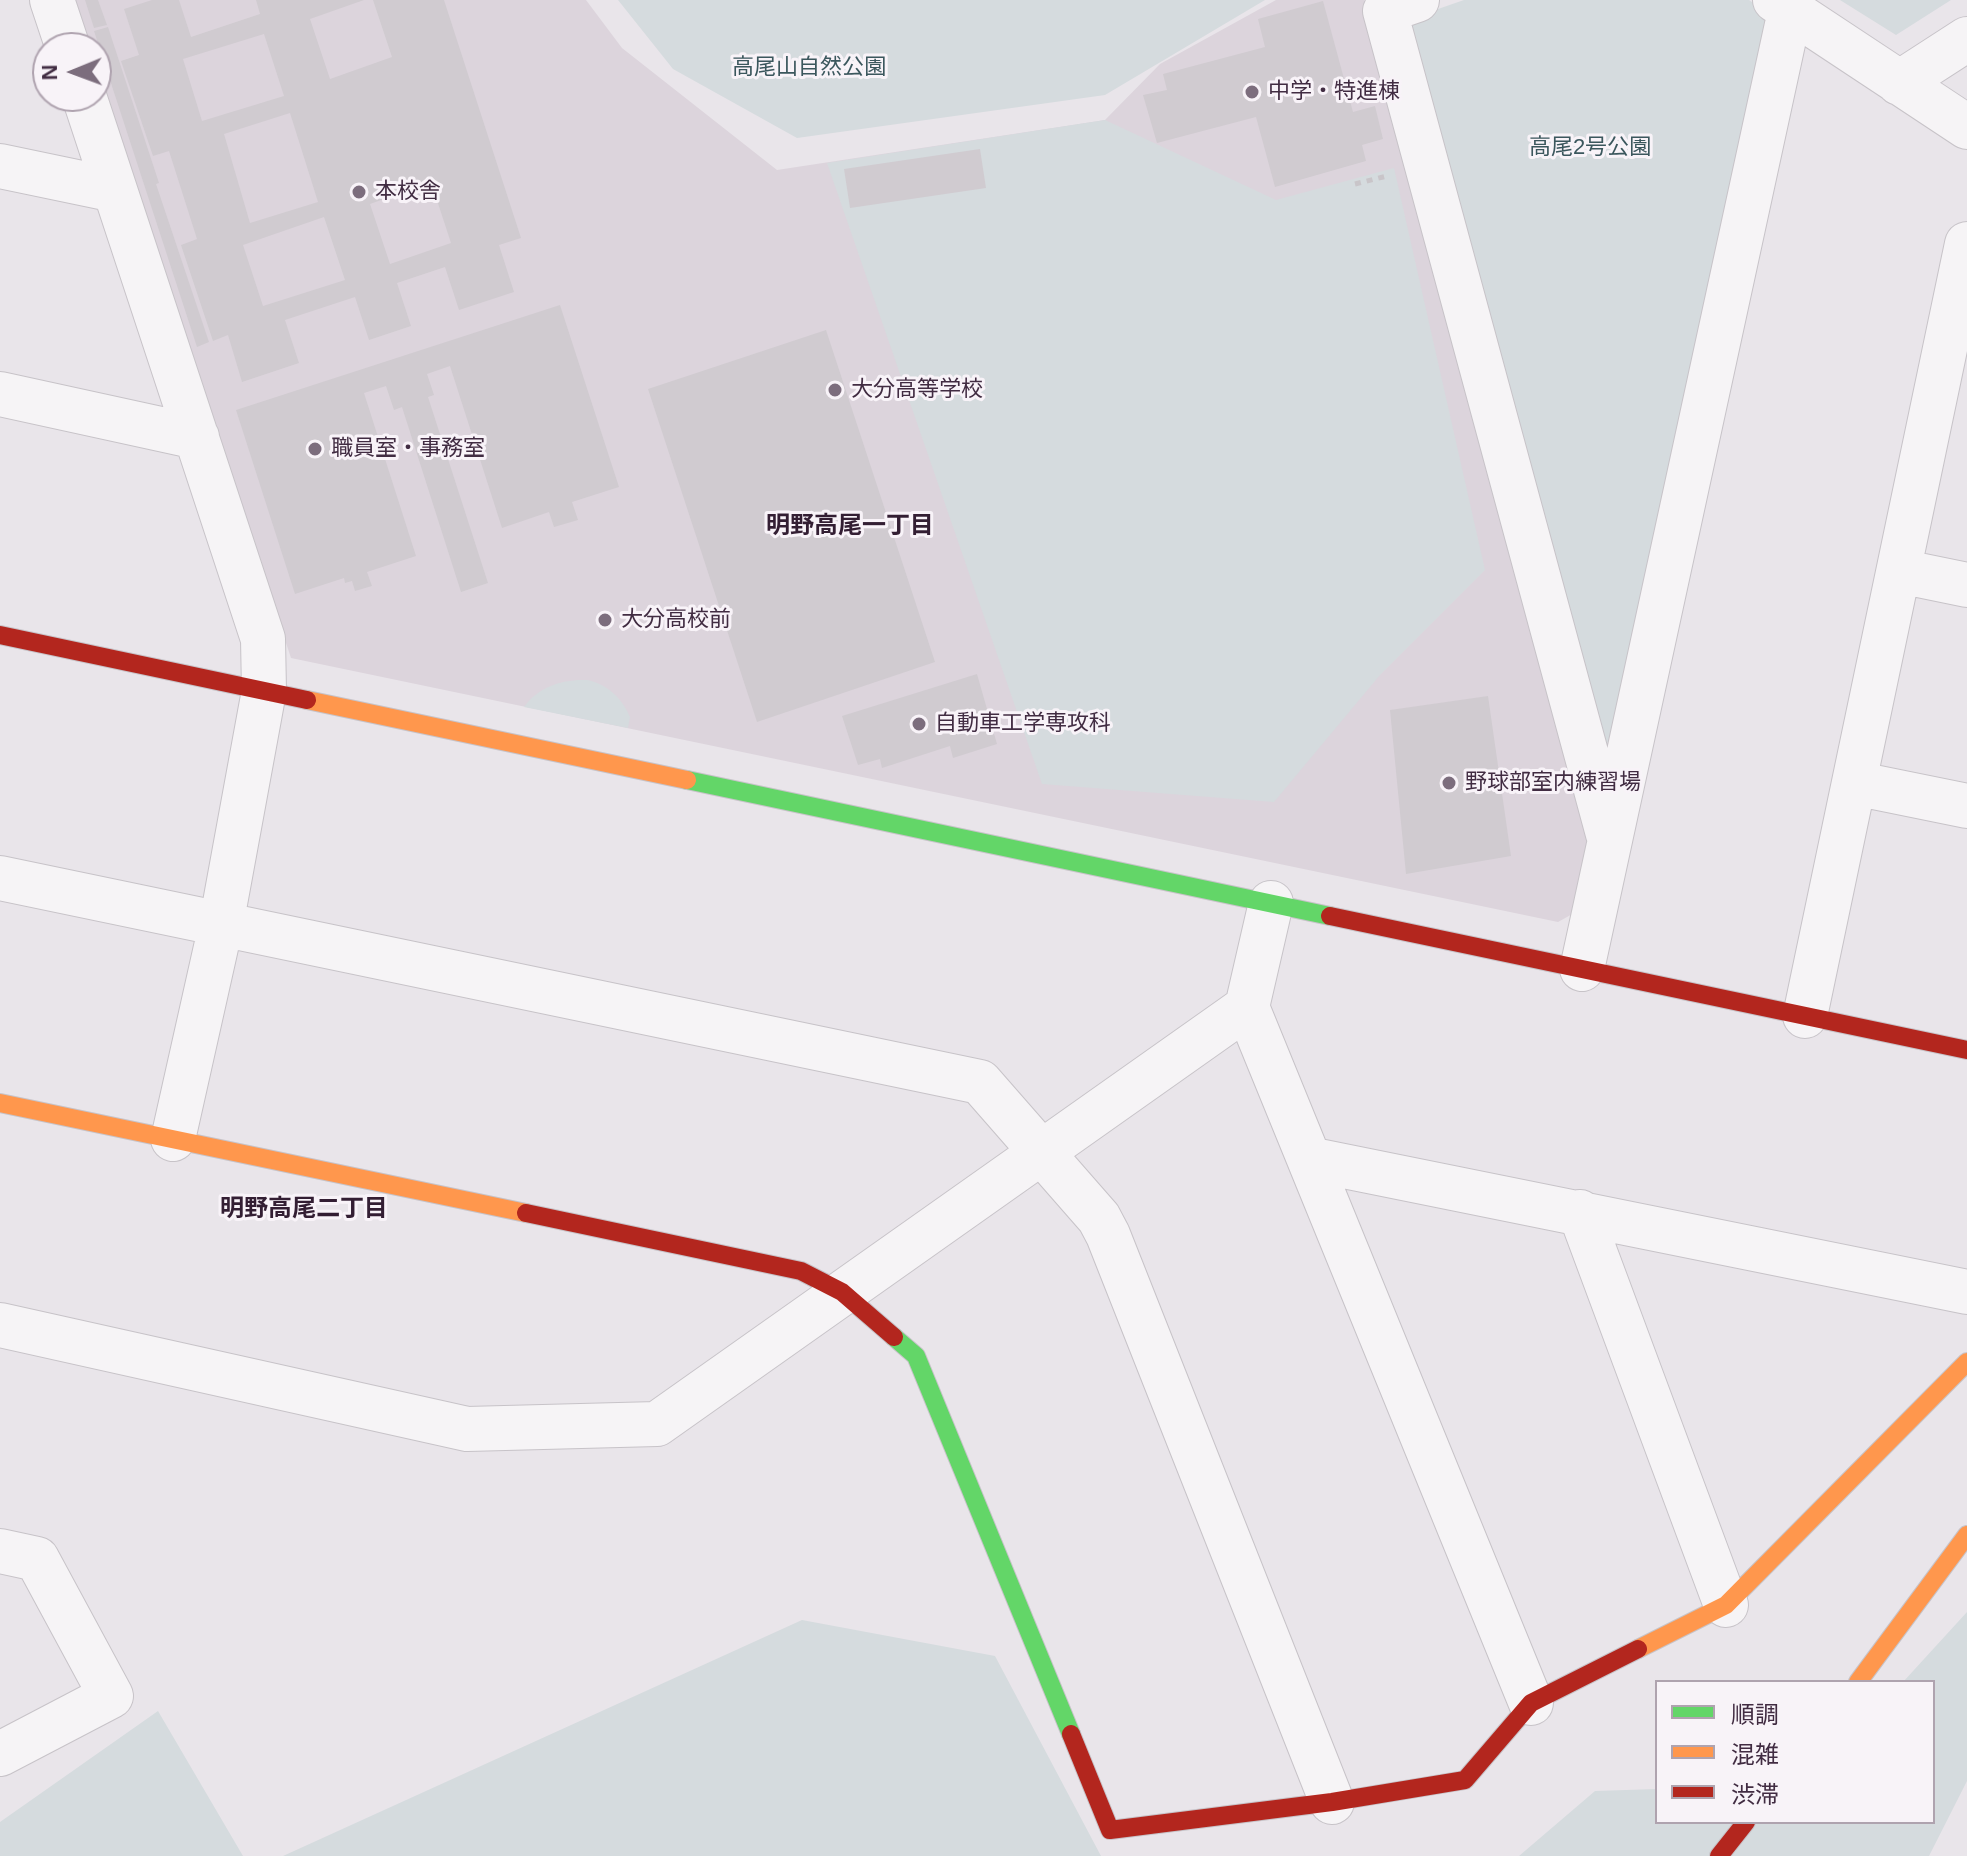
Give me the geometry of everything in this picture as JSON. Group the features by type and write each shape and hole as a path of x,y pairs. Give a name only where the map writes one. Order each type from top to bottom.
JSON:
{"street":[{"path":"52,0 63,32"},
{"path":"1417,0 1385,11 1610,841"},
{"path":"1582,969 1782,5 1967,127"},
{"path":"1899,83 1967,39"},
{"path":"89,112 263,639 264,691 221,925 173,1139"},
{"path":"0,166 115,190"},
{"path":"1805,1016 1899,571 1956,354 1967,244"},
{"path":"0,394 197,437"},
{"path":"1899,571 1967,585"},
{"path":"0,635 1967,1050"},
{"path":"1854,783 1967,806"},
{"path":"0,878 980,1082 1099,1218 1108,1235 1332,1802"},
{"path":"1271,903 1247,1007 1531,1703"},
{"path":"0,1325 467,1429 657,1424 1247,1007"},
{"path":"0,1103 801,1271 842,1292 916,1356 1110,1830 1332,1802 1465,1780 1531,1703 1726,1605 1967,1362"},
{"path":"1309,1159 1967,1292"},
{"path":"1580,1212 1726,1605"},
{"path":"1859,1680 1967,1535"},
{"path":"0,1551 37,1559 111,1696 0,1754"},
{"path":"1719,1856 1744,1824"}],"shaded area":[{"name":"大分高等学校","path":"72,0 586,0 622,48 777,170 1105,120 1160,64 1276,0 1364,0 1590,839 1576,912 1558,922 291,658 109,112 112,112 112,32 83,32"}],"green space":[{"name":"高尾山自然公園","path":"618,0 1265,0 1105,95 797,138 673,69"},
{"name":"高尾2号公園","path":"1464,0 1749,0 1759,7 1768,26 1612,743 1596,742 1406,37 1418,16"},
{"path":"1840,0 1951,0 1896,35"},
{"path":"1105,120 1276,200 1394,168 1485,570 1380,675 1274,802 1042,784 827,163"},
{"path":"587,680 607,688 618,698 630,717 628,728 524,707 536,694 551,686"},
{"path":"1967,1612 1967,1781 1929,1856 1519,1856 1595,1791 1655,1789 1655,1824 1935,1824 1935,1680 1905,1680"},
{"path":"802,1620 995,1656 1101,1856 283,1856"},
{"path":"158,1711 243,1856 0,1856 0,1822"}],"building":[{"path":"85,0 98,0 107,25 94,28"},
{"name":"本校舎","path":"152,0 179,0 191,37 260,14 256,0 364,0 310,19 330,79 392,57 373,0 444,0 521,238 499,245 514,292 459,310 445,267 397,283 411,326 369,340 355,297 285,320 299,363 242,382 228,335 213,341 181,245 197,239 169,151 153,156 121,61 139,55 124,9","holes":["264,34 284,96 202,121 183,59","290,113 318,202 250,223 224,134","431,182 451,243 390,264 370,204","324,217 345,280 263,306 243,245"]},
{"name":"中学・特進棟","path":"1323,1 1353,112 1375,106 1383,139 1362,145 1366,161 1275,187 1256,117 1157,143 1143,95 1167,90 1163,74 1265,47 1258,19"},
{"path":"108,27 110,32 94,32"},
{"path":"112,39 209,342 197,347 112,86"},
{"path":"980,149 986,188 850,208 844,169"},
{"name":"職員室・事務室","path":"560,305 619,487 572,502 578,520 554,527 549,512 502,528 450,366 427,374 434,395 428,397 488,583 461,592 402,407 394,410 386,386 364,393 416,556 367,572 372,586 355,591 352,581 345,583 344,578 295,594 236,410"},
{"path":"826,330 935,662 757,722 648,389"},
{"name":"自動車工学専攻科","path":"977,674 997,744 953,758 950,746 882,768 880,759 858,765 842,716"},
{"name":"野球部室内練習場","path":"1488,696 1511,856 1406,874 1390,710"}],"traffic: fast":[{"path":"687,780 1330,916"},
{"path":"894,1337 916,1356 1071,1734"}],"traffic: slow":[{"path":"307,700 687,780"},
{"path":"0,1103 526,1213"},
{"path":"1638,1649 1726,1605 1967,1362"},
{"path":"1859,1680 1967,1535"}],"traffic: jam":[{"path":"0,635 307,700"},
{"path":"1330,916 1967,1050"},
{"path":"526,1213 801,1271 842,1292 894,1337"},
{"path":"1071,1734 1110,1830 1332,1802 1465,1780 1531,1703 1638,1649"},
{"path":"1719,1856 1744,1824"}],"place":[{"name":"中学・特進棟","path":"1252,92"},
{"name":"本校舎","path":"359,192"},
{"name":"大分高等学校","path":"835,390"},
{"name":"職員室・事務室","path":"315,449"},
{"name":"大分高校前","path":"605,620"},
{"name":"自動車工学専攻科","path":"919,724"},
{"name":"野球部室内練習場","path":"1449,783"}],"district":[{"name":"明野高尾一丁目","path":"850,526"},
{"name":"明野高尾二丁目","path":"304,1209"}]}
